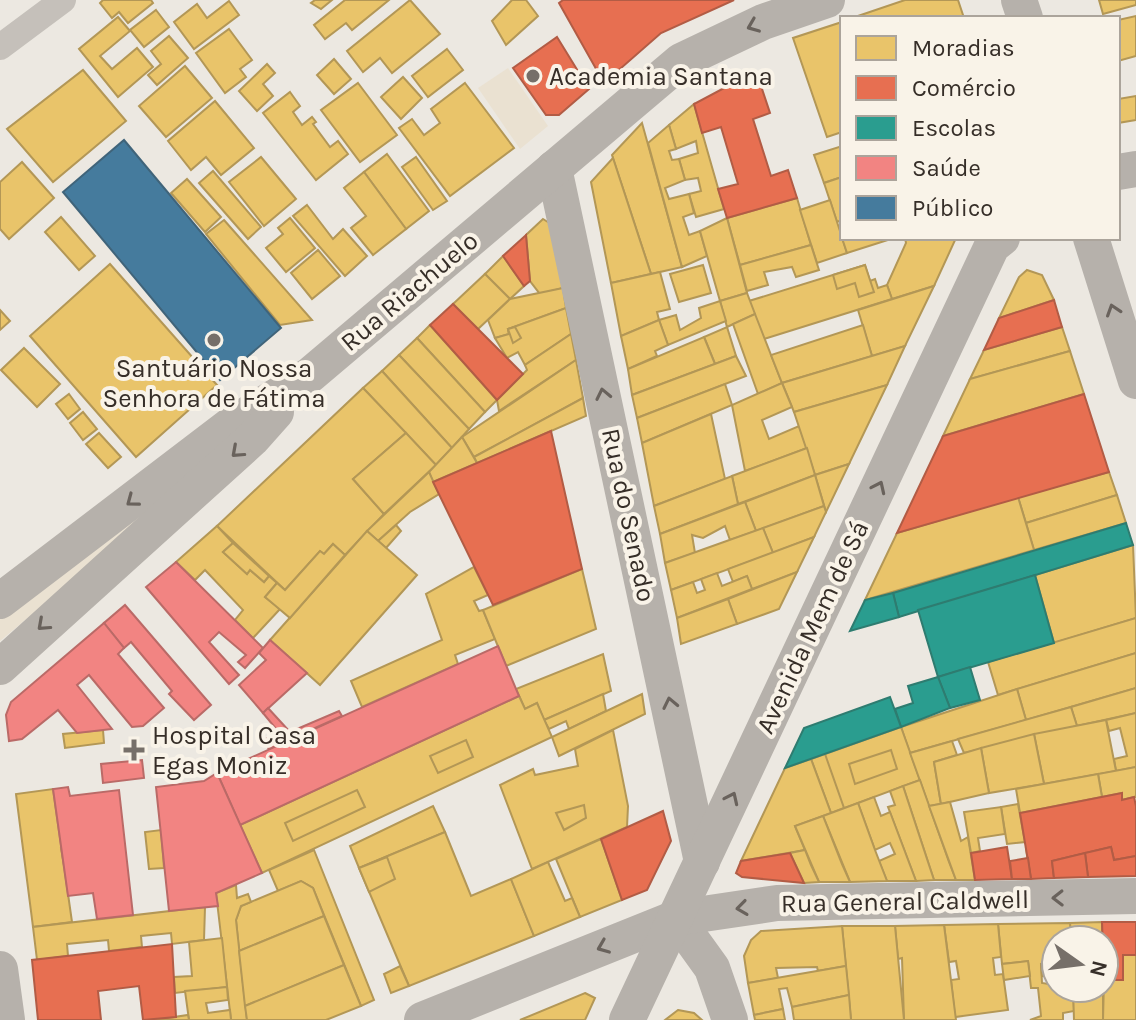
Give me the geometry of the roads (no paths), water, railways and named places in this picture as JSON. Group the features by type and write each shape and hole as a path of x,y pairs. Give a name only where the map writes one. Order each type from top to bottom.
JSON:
{"main road":[{"name":"Rua Riachuelo","path":"0,601 232,424 310,375 681,61 750,27 827,0"},
{"name":"Rua do Senado","path":"554,168 702,862"},
{"name":"Avenida Mem de Sá","path":"627,1020 992,246 1000,240"},
{"path":"1092,240 1136,381"},
{"path":"0,667 252,439 310,375"},
{"name":"Rua General Caldwell","path":"422,1020 676,918 777,903 1136,896"},
{"path":"676,918 712,968 730,1020"},
{"path":"0,969 7,1020"}],"street":[{"path":"0,47 63,0"}],"place":[{"name":"Academia Santana","path":"533,76"},
{"name":"Santuário Nossa Senhora de Fátima","path":"214,340"},
{"name":"Hospital Casa Egas Moniz","path":"134,750"}]}
